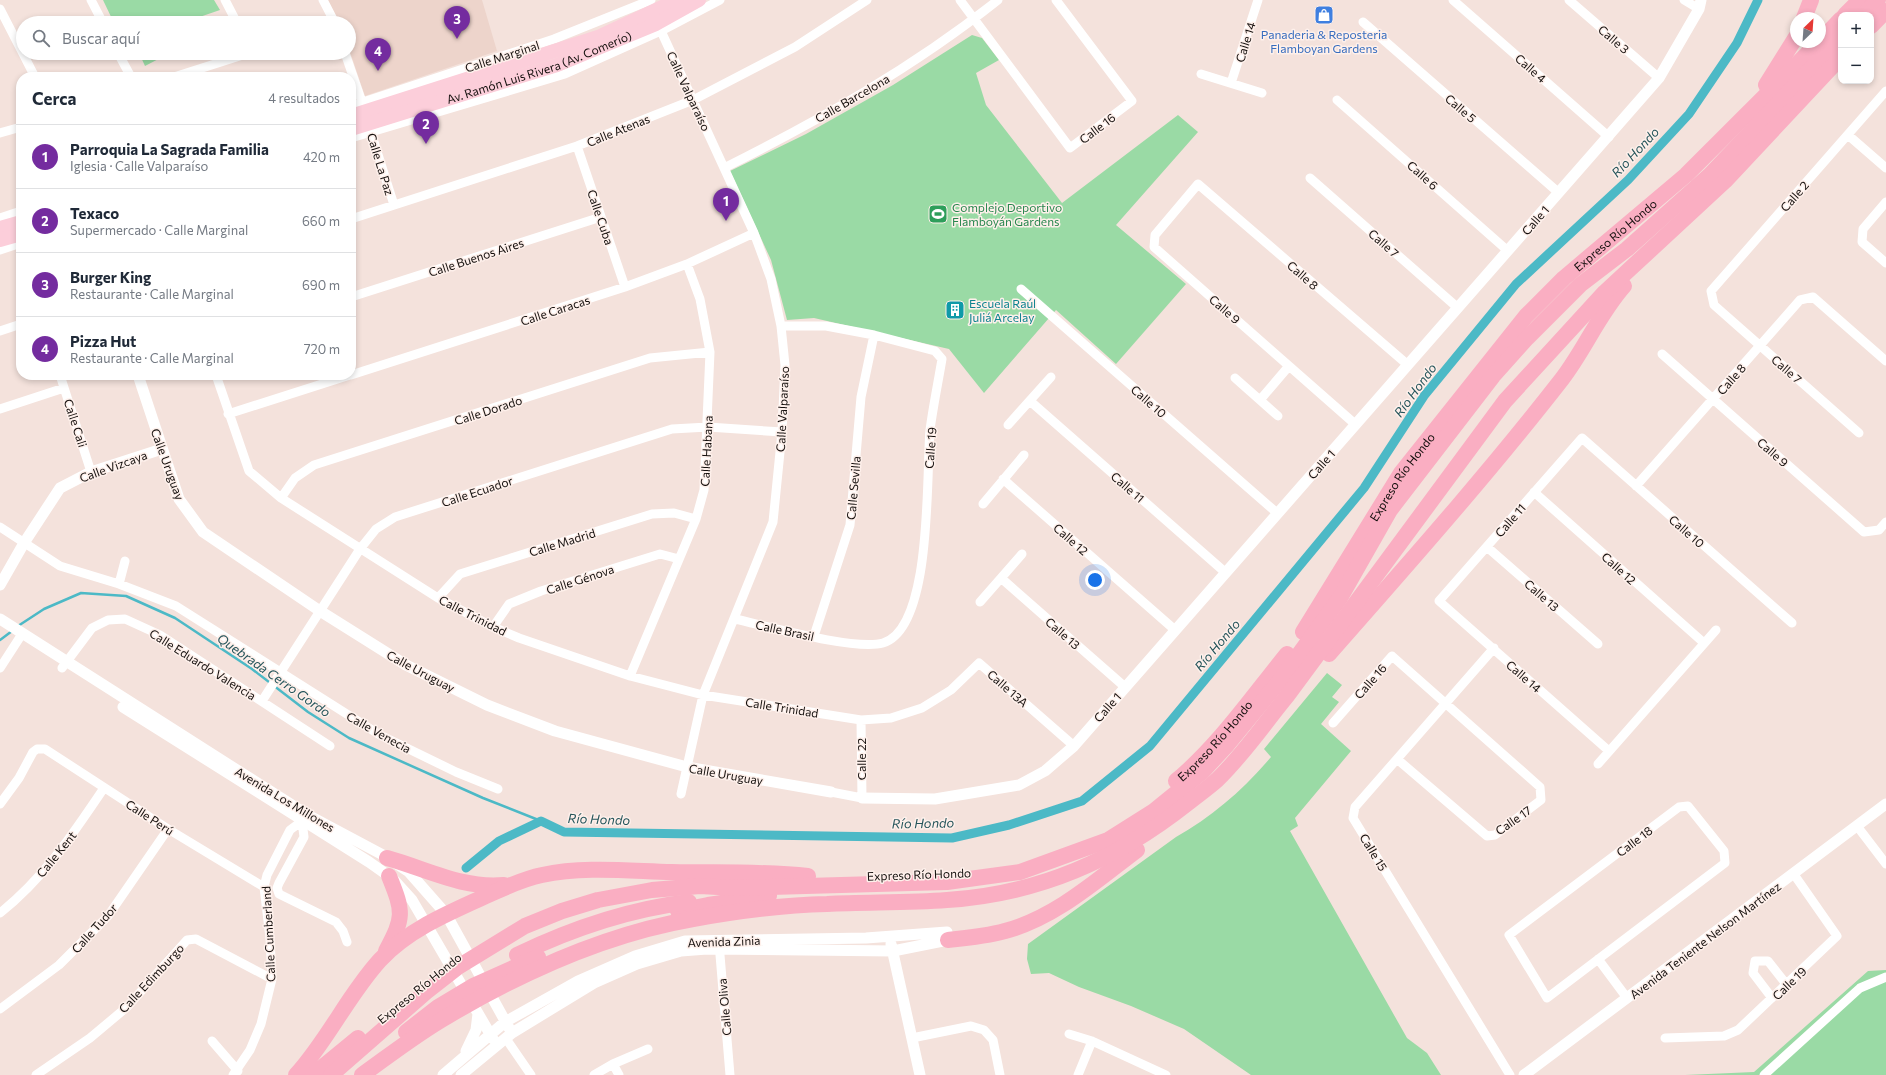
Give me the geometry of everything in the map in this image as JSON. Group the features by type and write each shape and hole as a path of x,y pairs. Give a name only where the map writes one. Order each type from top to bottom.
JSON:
{"highway":[{"path":"1806,12 1810,0"},
{"path":"1848,12 1860,0"},
{"path":"1866,12 1878,0"},
{"path":"1874,23 1886,11"},
{"name":"Expreso Río Hondo","path":"1826,34 1838,22"},
{"path":"489,941 562,911 598,900 652,890 700,886 736,888 947,882 1020,872 1108,840 1154,811 1202,772 1227,746 1281,679 1340,598 1390,510 1493,376 1527,338 1580,285 1627,249 1710,175 1838,40"},
{"path":"1726,136 1735,120 1769,82 1790,47"},
{"name":"Expreso Río Hondo","path":"313,1075 427,985 489,941 535,911 566,899 604,889 659,881 754,880 808,876 955,874 1012,865 1083,841 1108,829 1158,796 1202,756 1294,645 1401,473 1526,316 1564,278 1659,200 1726,136 1812,48"},
{"name":"Expreso Río Hondo","path":"362,1075 442,1012 508,976 538,968 595,946 651,928 693,919 754,909 947,900 999,893 1050,880 1088,866 1115,853 1169,818 1216,781 1253,739 1470,447 1505,402 1565,334 1606,292 1725,181 1838,60"},
{"path":"1286,696 1327,657 1467,497 1563,378 1603,313 1620,290 1683,221"},
{"path":"475,970 604,920 659,906 723,897 756,897 884,890 947,890 990,884 1048,871 1110,844 1151,822 1208,777 1282,689 1438,482 1470,447"},
{"path":"947,936 1006,931 1053,910 1181,817 1204,798 1216,781"},
{"path":"387,858 460,882 489,886 511,884"},
{"path":"381,960 426,925 446,914 511,884 541,875 578,871 773,872 808,876"},
{"path":"296,1075 319,1048 357,991 381,960 395,935 400,923 398,901 389,876"},
{"path":"475,970 517,943 566,923 598,913 660,899 736,888"},
{"path":"508,976 594,934 670,913 756,897"},
{"path":"331,1075 427,985"},
{"path":"348,1075 442,1012"}],"main road":[{"name":"Av. Ramón Luis Rivera (Av. Comerío)","path":"356,124 366,117 598,37 677,0"},
{"name":"Av. Ramón Luis Rivera (Av. Comerío)","path":"356,116 366,117 557,64 656,24 699,0"},
{"path":"0,228 16,223"},
{"path":"0,240 16,235"}],"street":[{"path":"91,0 99,16"},
{"path":"225,0 233,16"},
{"path":"323,0 331,16"},
{"name":"Calle Marginal","path":"356,110 366,117 565,74 661,31 720,0"},
{"name":"Calle Atenas","path":"356,217 577,146 693,100 795,47 867,0"},
{"path":"960,0 974,19 998,0"},
{"name":"Calle 16","path":"974,19 1070,148 1132,101 1056,0"},
{"name":"Calle 14","path":"1232,84 1258,0"},
{"name":"Calle 4","path":"1453,0 1608,137"},
{"name":"Calle 3","path":"1570,0 1659,78"},
{"path":"1684,0 1700,4"},
{"name":"Calle Marginal","path":"356,131 366,117 649,1"},
{"name":"Calle 1","path":"862,798 935,799 1019,785 1045,771 1074,746 1659,78 1700,4"},
{"path":"0,9 16,41"},
{"name":"Calle Barcelona","path":"724,168 868,91 974,19"},
{"name":"Calle 5","path":"1362,22 1559,193"},
{"name":"Calle Valparaíso","path":"661,31 754,233 771,279 781,326 785,365 782,432 773,522 735,619 703,694 681,794"},
{"path":"26,60 32,72"},
{"path":"122,60 128,72"},
{"path":"190,72 227,60"},
{"path":"347,60 351,72"},
{"path":"1200,74 1262,93"},
{"path":"356,87 366,117"},
{"name":"Calle 2","path":"1714,305 1711,291 1886,91"},
{"name":"Calle 6","path":"1337,100 1508,251"},
{"name":"Calle La Paz","path":"366,117 394,205"},
{"path":"0,133 16,128"},
{"path":"1848,135 1886,168"},
{"name":"Calle Cuba","path":"577,146 625,287"},
{"name":"Calle 7","path":"1310,178 1458,308"},
{"name":"Calle 8","path":"1198,184 1408,365"},
{"name":"Calle 9","path":"1198,184 1155,235 1154,247 1355,424"},
{"path":"1886,202 1863,229 1862,242 1886,263"},
{"path":"0,218 16,213"},
{"name":"Calle Buenos Aires","path":"356,295 600,216"},
{"name":"Calle Caracas","path":"356,373 625,287 687,264 754,233"},
{"path":"0,250 16,245"},
{"name":"Calle Habana","path":"630,676 696,519 704,490 708,428 710,352 700,299 687,264"},
{"name":"Calle 10","path":"1020,289 1278,513"},
{"name":"Calle 8","path":"1636,486 1800,300 1813,297 1886,361"},
{"name":"Calle 7","path":"1714,305 1860,433"},
{"path":"0,331 16,326"},
{"name":"Calle 19","path":"781,326 826,326 874,335 935,351 942,359 930,429 922,567 910,615 900,632 884,643 872,645 835,640"},
{"name":"Calle Sevilla","path":"814,636 850,524 861,397 874,335"},
{"name":"Calle Dorado","path":"281,498 295,478 314,465 650,358 710,352"},
{"name":"Calle 9","path":"1662,354 1864,532 1879,530 1886,522"},
{"path":"1260,400 1289,366"},
{"path":"1008,425 1051,377"},
{"path":"1236,378 1278,416"},
{"name":"Calle Cali","path":"62,380 91,472"},
{"name":"Calle Uruguay","path":"140,380 179,499 203,532 320,611 406,666 487,705 555,731 687,767 831,792"},
{"name":"Calle Trinidad","path":"218,380 228,414 249,471 281,498 438,598 493,627 519,638 630,676 703,694 826,714"},
{"name":"Calle Caracas","path":"228,414 335,380"},
{"path":"0,409 64,388"},
{"name":"Calle 11","path":"1030,401 1226,573"},
{"name":"Calle Ecuador","path":"262,701 360,549 376,529 395,517 672,429 708,428 782,432"},
{"name":"Calle 10","path":"1582,438 1792,623"},
{"name":"Calle 11","path":"1439,601 1582,438"},
{"name":"Calle Vizcaya","path":"0,584 24,543 60,488 91,472 162,449"},
{"path":"982,504 1024,455"},
{"name":"Calle 12","path":"1003,480 1175,630"},
{"name":"Calle 12","path":"1534,492 1704,643"},
{"name":"Calle Madrid","path":"438,598 460,574 652,514 674,513 696,519"},
{"name":"Calle Venecia","path":"0,527 60,566 119,584 176,606 380,735 456,772 498,789"},
{"name":"Calle 13","path":"1487,547 1598,644"},
{"name":"Calle Génova","path":"493,627 509,604 540,591 660,554 679,559"},
{"path":"980,602 1022,554"},
{"path":"119,584 125,561"},
{"name":"Calle 13","path":"1001,578 1125,687"},
{"name":"Calle 14","path":"1439,601 1609,751"},
{"name":"Avenida Los Millones","path":"0,619 20,637"},
{"name":"Calle Eduardo Valencia","path":"64,665 92,628 108,620 125,619 160,635 330,746"},
{"name":"Calle Brasil","path":"735,619 835,640"},
{"name":"Avenida Los Millones","path":"0,628 20,637 304,817 389,876 412,900 489,1034 497,1045"},
{"path":"1598,764 1716,630"},
{"path":"0,668 20,637"},
{"name":"Calle 15","path":"1494,648 1355,807 1353,818 1510,1075"},
{"name":"Calle 16","path":"1333,723 1392,656 1446,704"},
{"name":"Calle 13A","path":"826,714 861,720 891,718 922,708 951,690 980,664 1074,746"},
{"name":"Calle 17","path":"1397,759 1487,836 1495,835 1541,800 1540,787 1446,704"},
{"name":"Calle 22","path":"861,720 862,798"},
{"name":"Calle Perú","path":"0,804 19,778 33,752 37,749 45,749 168,829 264,887"},
{"name":"Calle Kent","path":"0,913 21,896 62,849 104,788"},
{"path":"831,792 862,798"},
{"name":"Avenida Teniente Nelson Martínez","path":"1524,1075 1886,804"},
{"name":"Calle 18","path":"1688,806 1724,851 1724,863 1598,959 1547,998 1509,935 1679,807 1688,806"},
{"path":"304,817 304,837 279,883 277,888 279,894 336,922 343,931 347,942"},
{"name":"Avenida Los Millones","path":"304,817 387,858 409,872 446,914 475,970 505,1022 510,1038"},
{"name":"Calle Cumberland","path":"235,1073 261,1024 272,980 270,938 264,887 267,875 290,830 304,817"},
{"path":"1857,826 1886,864"},
{"name":"Calle Tudor","path":"0,1008 59,965 108,916 168,829"},
{"name":"Calle 19","path":"1665,1038 1724,1036 1738,1030 1837,936 1793,873"},
{"name":"Avenida Zinia","path":"461,1075 497,1045 594,983 637,964 681,951 719,944 947,936"},
{"name":"Avenida Zinia","path":"442,1075 505,1022 578,981 636,956 685,941 719,944 893,951 947,936"},
{"path":"890,938 920,1075"},
{"name":"Calle Edimburgo","path":"37,1074 55,1064 90,1038 127,1007 187,940 196,939 272,980"},
{"name":"Calle Oliva","path":"719,944 730,1075"},
{"path":"1598,959 1627,998"},
{"path":"1772,998 1753,973 1755,961 1768,961 1787,985"},
{"path":"1764,1075 1860,988 1886,977"},
{"path":"495,1005 510,1013 529,1009"},
{"path":"457,1063 476,1030 478,1014"},
{"path":"912,1038 971,1026 984,1030 992,1040 1000,1075"},
{"path":"1069,1034 1092,1042 1160,1073"},
{"path":"510,1038 531,1075"},
{"path":"212,1041 235,1073"},
{"path":"1078,1075 1092,1042"},
{"path":"594,1075 613,1064 648,1049"},
{"path":"613,1064 619,1075"}],"shaded area":[{"path":"328,0 482,0 497,51 365,96 353,60 356,60 356,16 336,16"}],"green space":[{"path":"103,0 214,0 220,10 202,16 111,16"},
{"name":"Complejo Deportivo Flamboyán Gardens","path":"972,35 982,38 999,60 976,73 986,105 1062,203 1178,115 1198,132 1116,225 1186,284 1116,364 1056,310 984,393 949,349 814,318 787,320 771,260 730,171 806,134 893,85"},
{"path":"142,60 157,60 145,66"},
{"path":"1327,673 1342,685 1332,697 1339,702 1321,724 1351,751 1295,818 1298,826 1290,831 1407,1038 1427,1053 1441,1075 1251,1075 1184,1029 1131,1006 1079,987 1049,973 1031,974 1027,959 1028,944 1227,802 1261,769 1271,757 1264,749"},
{"path":"1886,970 1886,1075 1685,1075 1754,1072 1868,971"}],"waterway":[{"name":"Río Hondo","path":"466,868 499,841 541,821 564,832 952,838 1009,825 1082,801 1150,746 1364,488 1424,396 1516,284 1628,180 1689,114 1737,43 1758,0"},
{"name":"Quebrada Cerro Gordo","path":"18,626 44,609 81,593 126,596 175,618 252,669 308,712 349,738 483,798 541,821"},
{"name":"Quebrada Cerro Gordo","path":"0,640 12,631"}],"place":[{"name":"Panaderia & Reposteria Flamboyan Gardens","path":"1324,15"},
{"name":"Burger King","path":"457,39"},
{"name":"Pizza Hut","path":"378,71"},
{"name":"Texaco","path":"426,144"},
{"name":"Complejo Deportivo Flamboyán Gardens","path":"938,214"},
{"name":"Parroquia La Sagrada Familia","path":"726,221"},
{"name":"Escuela Raúl Juliá Arcelay","path":"955,310"}]}
